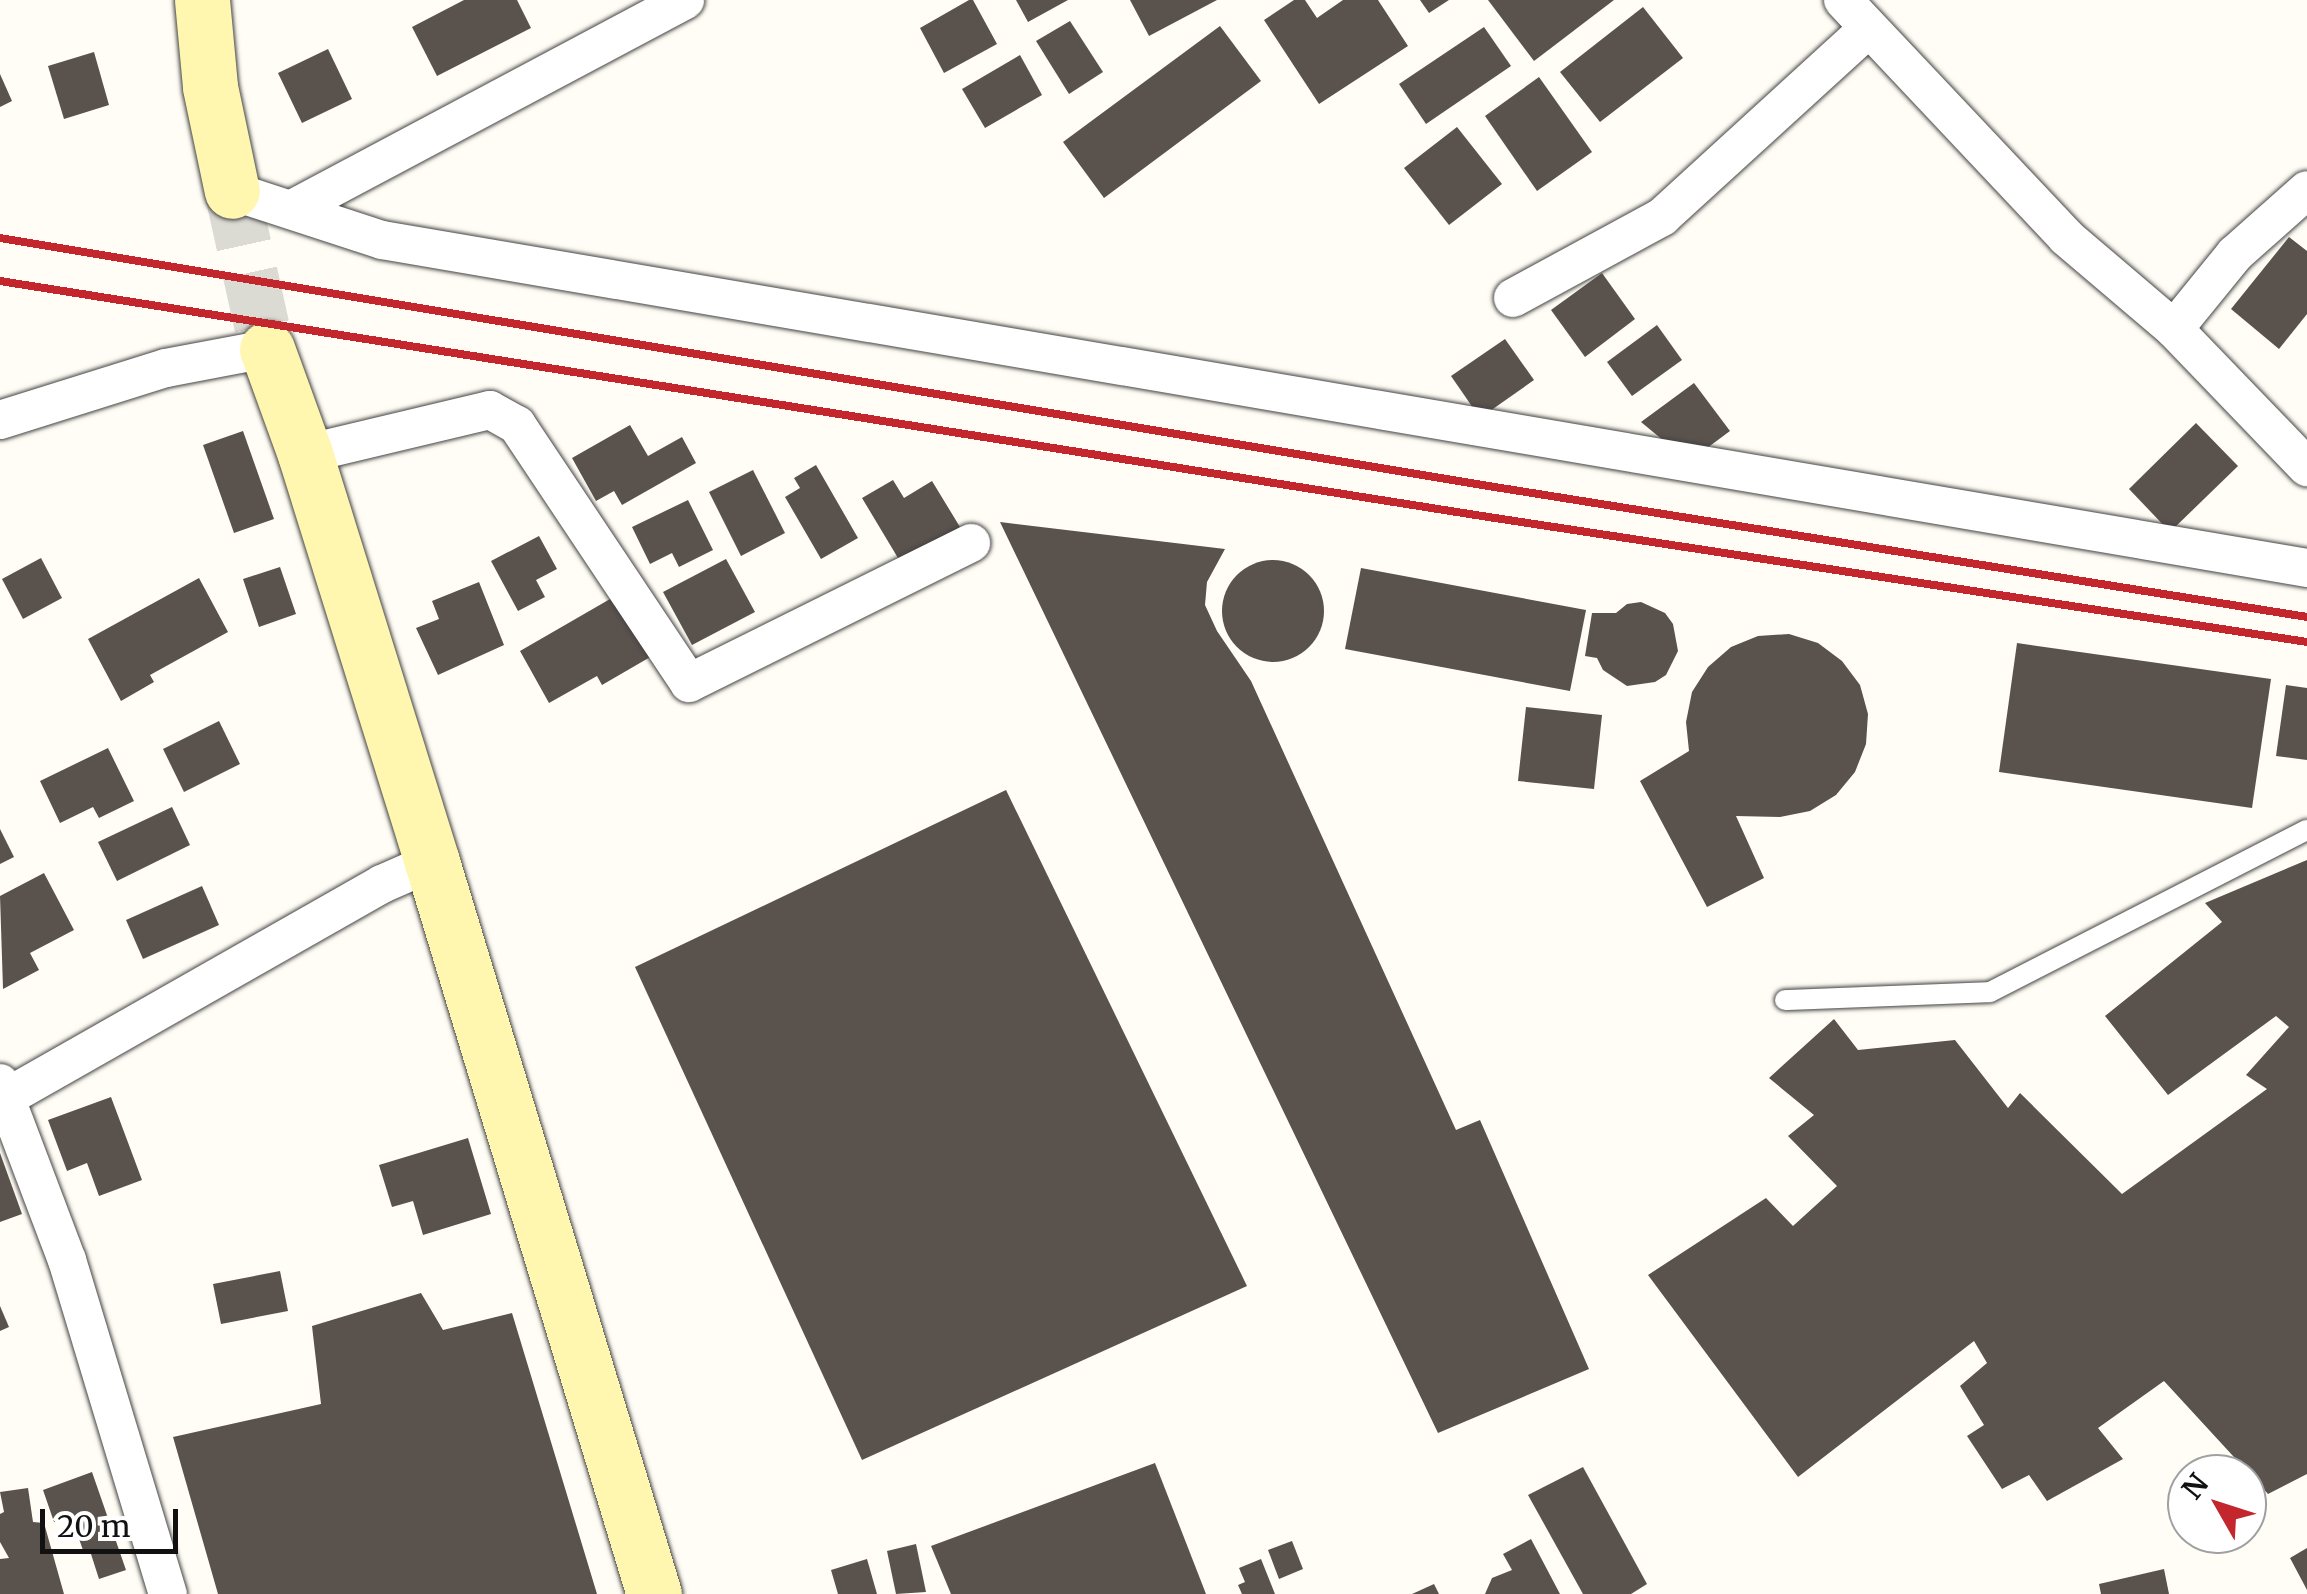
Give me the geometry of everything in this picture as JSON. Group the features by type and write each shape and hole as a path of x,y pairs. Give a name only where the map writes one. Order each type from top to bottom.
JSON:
{"street":[{"path":"202,0 210,87 232,192 294,208 382,240 2307,568"},
{"path":"294,208 685,0"},
{"path":"1843,0 2066,237 2174,329 2307,467"},
{"path":"1512,298 1662,217 1870,28"},
{"path":"2174,329 2235,254 2307,190"},
{"path":"0,420 166,368 267,349 305,454 432,862 654,1594"},
{"path":"305,454 490,410 517,424 690,683 971,543"},
{"path":"168,1594 67,1260 4,1090 382,884 432,862"}],"lane":[{"path":"1785,1000 1990,992 2307,830"}],"building":[{"path":"464,0 517,0 531,28 437,76 412,27"},
{"path":"973,0 997,44 944,73 920,28"},
{"path":"1016,0 1068,0 1028,22"},
{"path":"1130,0 1217,0 1149,36"},
{"path":"1294,0 1305,0 1317,18 1343,0 1378,0 1408,46 1319,104 1264,20"},
{"path":"1420,0 1449,0 1429,13"},
{"path":"1488,0 1614,0 1534,61"},
{"path":"1643,7 1683,58 1600,122 1560,72"},
{"path":"1070,21 1103,72 1069,94 1036,41"},
{"path":"1220,26 1261,81 1104,198 1063,142"},
{"path":"1484,27 1511,66 1426,124 1399,84"},
{"path":"328,49 352,99 302,123 278,73"},
{"path":"94,52 109,105 64,119 48,66"},
{"path":"1020,55 1042,95 985,128 962,89"},
{"path":"0,74 12,101 0,107"},
{"path":"1539,77 1592,152 1537,191 1485,116"},
{"path":"1457,127 1502,184 1449,225 1404,168"},
{"path":"2289,237 2307,251 2307,314 2279,349 2231,309"},
{"path":"1602,273 1635,319 1585,357 1551,310"},
{"path":"1657,325 1682,360 1632,396 1607,362"},
{"path":"1505,339 1534,380 1480,418 1451,376"},
{"path":"1694,383 1730,431 1699,454 1670,446 1641,422"},
{"path":"2196,423 2238,466 2170,532 2129,489"},
{"path":"630,425 648,456 682,437 696,463 622,505 614,491 596,501 572,458"},
{"path":"243,431 274,519 234,533 203,445"},
{"path":"816,465 858,538 821,559 785,497 800,488 794,478"},
{"path":"753,470 785,533 741,556 709,492"},
{"path":"893,480 904,498 932,481 960,527 901,563 862,498"},
{"path":"688,500 713,550 679,567 672,553 650,564 632,527"},
{"path":"1000,522 1225,549 1207,582 1205,605 1217,631 1251,681 1456,1130 1480,1120 1589,1369 1438,1433"},
{"path":"539,536 557,569 536,580 545,597 518,611 491,561"},
{"path":"41,558 62,598 23,619 2,579"},
{"path":"726,559 755,612 692,645 663,592"},
{"path":"1273,560 1302,568 1316,582 1324,611 1316,640 1302,654 1273,662 1244,654 1230,640 1222,611 1230,582 1244,568"},
{"path":"280,567 296,614 259,627 243,579"},
{"path":"1361,568 1586,610 1570,691 1345,649"},
{"path":"199,578 228,632 150,675 154,682 121,701 88,639"},
{"path":"479,582 504,645 438,675 416,628 439,619 432,601"},
{"path":"617,595 652,656 602,685 597,676 549,703 520,651"},
{"path":"1641,602 1665,613 1673,624 1678,651 1666,675 1655,682 1627,686 1603,670 1597,658 1585,656 1592,613 1616,613 1627,604"},
{"path":"1789,634 1818,643 1842,661 1860,685 1868,714 1866,744 1855,772 1836,795 1810,811 1780,817 1736,816 1764,878 1707,907 1640,781 1689,751 1686,722 1692,692 1708,667 1731,647 1758,636"},
{"path":"2017,643 2271,679 2252,808 1999,772"},
{"path":"2286,685 2307,688 2307,760 2276,756"},
{"path":"1526,707 1602,715 1594,789 1518,781"},
{"path":"219,721 240,764 184,792 163,749"},
{"path":"108,748 134,801 99,818 93,807 60,823 40,781"},
{"path":"1006,790 1247,1286 862,1460 635,967"},
{"path":"172,807 190,845 117,881 98,842"},
{"path":"0,829 14,857 0,864"},
{"path":"2307,860 2307,1474 2268,1494 2267,1454 2231,1454 2164,1381 2098,1428 2123,1459 2047,1501 2029,1475 2002,1489 1967,1436 1984,1425 1960,1386 1987,1363 1974,1341 1798,1477 1648,1275 1766,1198 1793,1226 1837,1186 1788,1136 1814,1115 1769,1078 1834,1019 1858,1050 1955,1040 2008,1108 2020,1093 2122,1194 2267,1089 2246,1075 2289,1027 2276,1016 2168,1095 2105,1016 2222,922 2205,903"},
{"path":"44,873 74,930 30,953 39,970 3,989 0,896"},
{"path":"202,886 219,925 143,959 126,920"},
{"path":"111,1097 142,1180 99,1196 87,1163 67,1171 48,1120"},
{"path":"468,1138 491,1214 423,1235 413,1201 392,1207 379,1165"},
{"path":"0,1153 22,1214 0,1222"},
{"path":"280,1271 288,1311 221,1324 213,1284"},
{"path":"421,1293 443,1330 512,1313 597,1594 218,1594 173,1437 321,1404 312,1326"},
{"path":"0,1306 9,1327 0,1331"},
{"path":"1155,1463 1206,1594 951,1594 931,1546"},
{"path":"1583,1467 1647,1584 1631,1594 1583,1594 1528,1495"},
{"path":"92,1472 126,1570 99,1579 90,1551 84,1553 71,1516 54,1522 43,1490"},
{"path":"28,1488 33,1522 44,1523 64,1594 0,1594 0,1559 9,1558 0,1542 0,1514 4,1512 0,1492"},
{"path":"1531,1539 1560,1594 1485,1594 1492,1578 1512,1570 1503,1554"},
{"path":"1292,1541 1303,1569 1279,1579 1268,1550"},
{"path":"916,1544 926,1592 896,1594 887,1551"},
{"path":"2307,1548 2307,1590 2290,1558"},
{"path":"867,1559 877,1594 838,1594 831,1570"},
{"path":"1261,1559 1275,1594 1242,1594 1238,1585 1245,1582 1239,1568"},
{"path":"2164,1569 2169,1594 2101,1594 2099,1584"},
{"path":"1434,1584 1439,1594 1412,1594"}],"tunnel":[{"path":"232,191 267,349"}],"railway":[{"path":"0,238 1501,488 2307,617"},
{"path":"0,281 1495,518 2307,642"}]}
